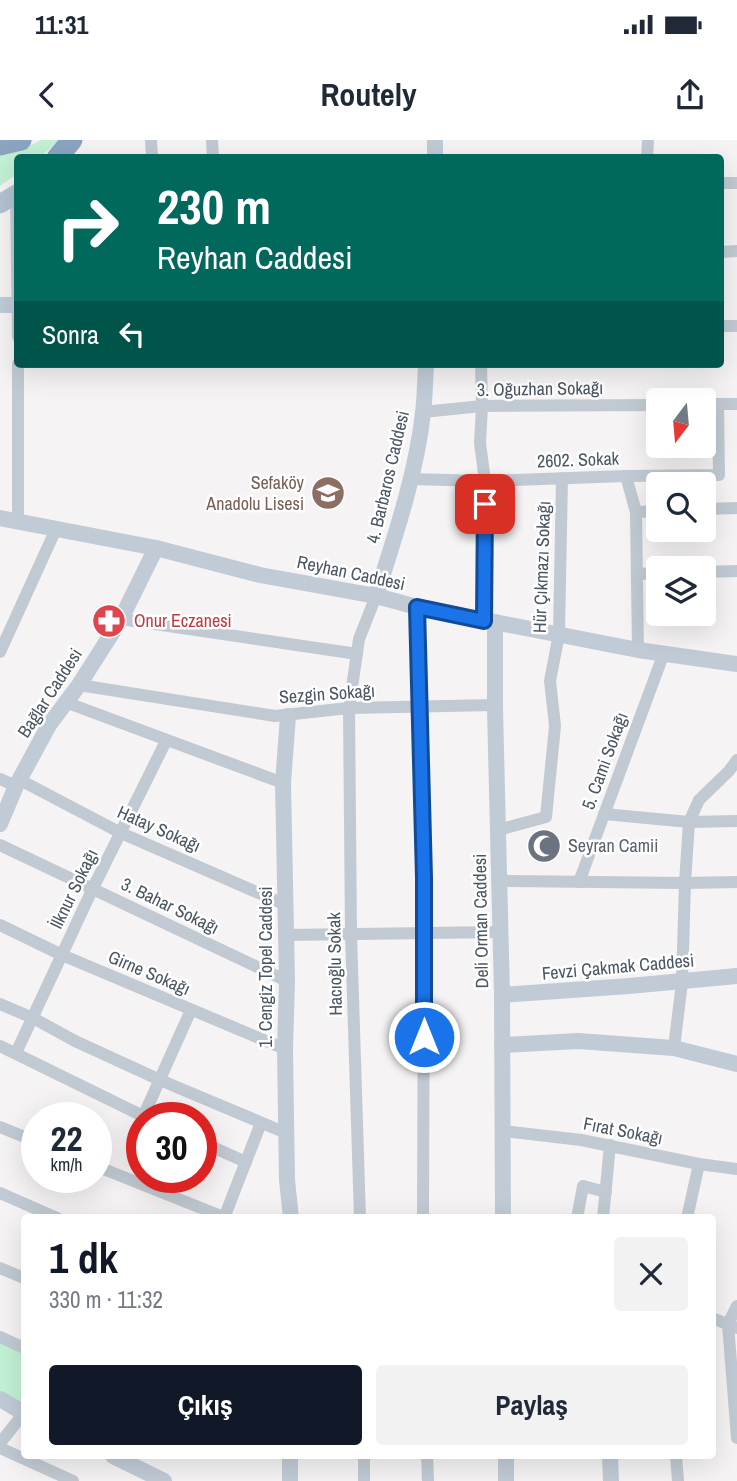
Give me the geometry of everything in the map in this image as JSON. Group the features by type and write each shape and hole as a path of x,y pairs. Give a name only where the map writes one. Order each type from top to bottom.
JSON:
{"highway":[{"path":"0,145 21,140"},
{"path":"60,154 72,140"}],"main road":[{"path":"70,154 83,140"}],"street":[{"path":"11,197 14,243"},
{"path":"18,368 18,522"},
{"name":"4. Barbaros Caddesi","path":"376,596 410,479 423,412 426,368"},
{"path":"481,368 480,443 485,481 489,622"},
{"path":"718,404 737,404"},
{"name":"2602. Sokak","path":"410,479 485,481 719,475 718,404"},
{"name":"3. Oğuzhan Sokağı","path":"423,412 482,406 646,405"},
{"path":"626,476 636,512 638,649"},
{"name":"Hür Çıkmazı Sokağı","path":"498,830 546,817 555,726 550,681 559,634 562,478"},
{"path":"716,509 737,508"},
{"path":"636,512 646,512"},
{"name":"Reyhan Caddesi","path":"0,518 156,548 260,575 376,596 489,622 737,664"},
{"path":"0,652 56,529"},
{"name":"Bağlar Caddesi","path":"0,824 49,725 79,685 121,619 156,548"},
{"path":"716,572 737,571"},
{"path":"638,574 646,574"},
{"name":"Hacıoğlu Sokak","path":"360,1214 351,934 349,708 359,639 376,596"},
{"path":"417,607 424,933 423,1214"},
{"path":"121,619 357,654"},
{"name":"Deli Orman Caddesi","path":"489,622 495,705 502,996 503,1214"},
{"name":"5. Cami Sokağı","path":"579,882 664,653"},
{"name":"Sezgin Sokağı","path":"79,685 275,716 349,708 495,705"},
{"path":"65,702 283,783"},
{"name":"1. Cengiz Topel Caddesi","path":"288,716 283,783 288,981 285,1049 286,1133 291,1214"},
{"name":"İlknur Sokağı","path":"16,1053 166,741"},
{"path":"674,1048 682,982 689,822 699,800 737,760"},
{"name":"Hatay Sokağı","path":"0,779 18,783 121,833 286,905"},
{"path":"604,814 689,822 737,821"},
{"name":"3. Bahar Sokağı","path":"0,845 288,981"},
{"path":"499,881 737,882"},
{"name":"Girne Sokağı","path":"0,925 62,955 285,1049"},
{"path":"286,936 500,932"},
{"name":"Fevzi Çakmak Caddesi","path":"502,996 737,976"},
{"path":"0,1004 160,1080 286,1133"},
{"path":"151,1102 191,1010"},
{"path":"502,1045 578,1041 674,1048 737,1064"},
{"path":"0,1046 126,1108"},
{"path":"226,1214 261,1123"},
{"path":"0,1127 21,1136"},
{"name":"Fırat Sokağı","path":"503,1131 581,1140 737,1169"},
{"path":"603,1214 610,1145"},
{"path":"217,1149 246,1162"},
{"path":"688,1214 699,1164"},
{"path":"112,1172 214,1214"},
{"path":"578,1214 583,1186 606,1192"},
{"path":"0,1194 48,1214"},
{"path":"0,1268 21,1277"},
{"path":"737,1306 732,1326 737,1438"},
{"path":"0,1337 21,1347"},
{"path":"0,1399 21,1411"},
{"path":"21,1417 0,1446 21,1456"},
{"path":"27,1459 73,1481"},
{"path":"119,1459 164,1481"},
{"path":"290,1459 290,1481"},
{"path":"364,1459 364,1481"},
{"path":"427,1459 428,1481"},
{"path":"506,1459 506,1481"},
{"path":"610,1459 611,1481"},
{"path":"676,1459 678,1481"}],"green space":[{"path":"41,140 60,140 44,154 14,154 14,176 0,186 0,155 20,151"},
{"path":"0,1339 21,1350 21,1408 0,1397"}],"place":[{"name":"Sefaköy Anadolu Lisesi","path":"328,493"},
{"name":"Onur Eczanesi","path":"109,621"},
{"name":"Seyran Camii","path":"544,846"}],"route":[{"path":"424,1037 424,878 417,607 484,621 485,504"}]}
